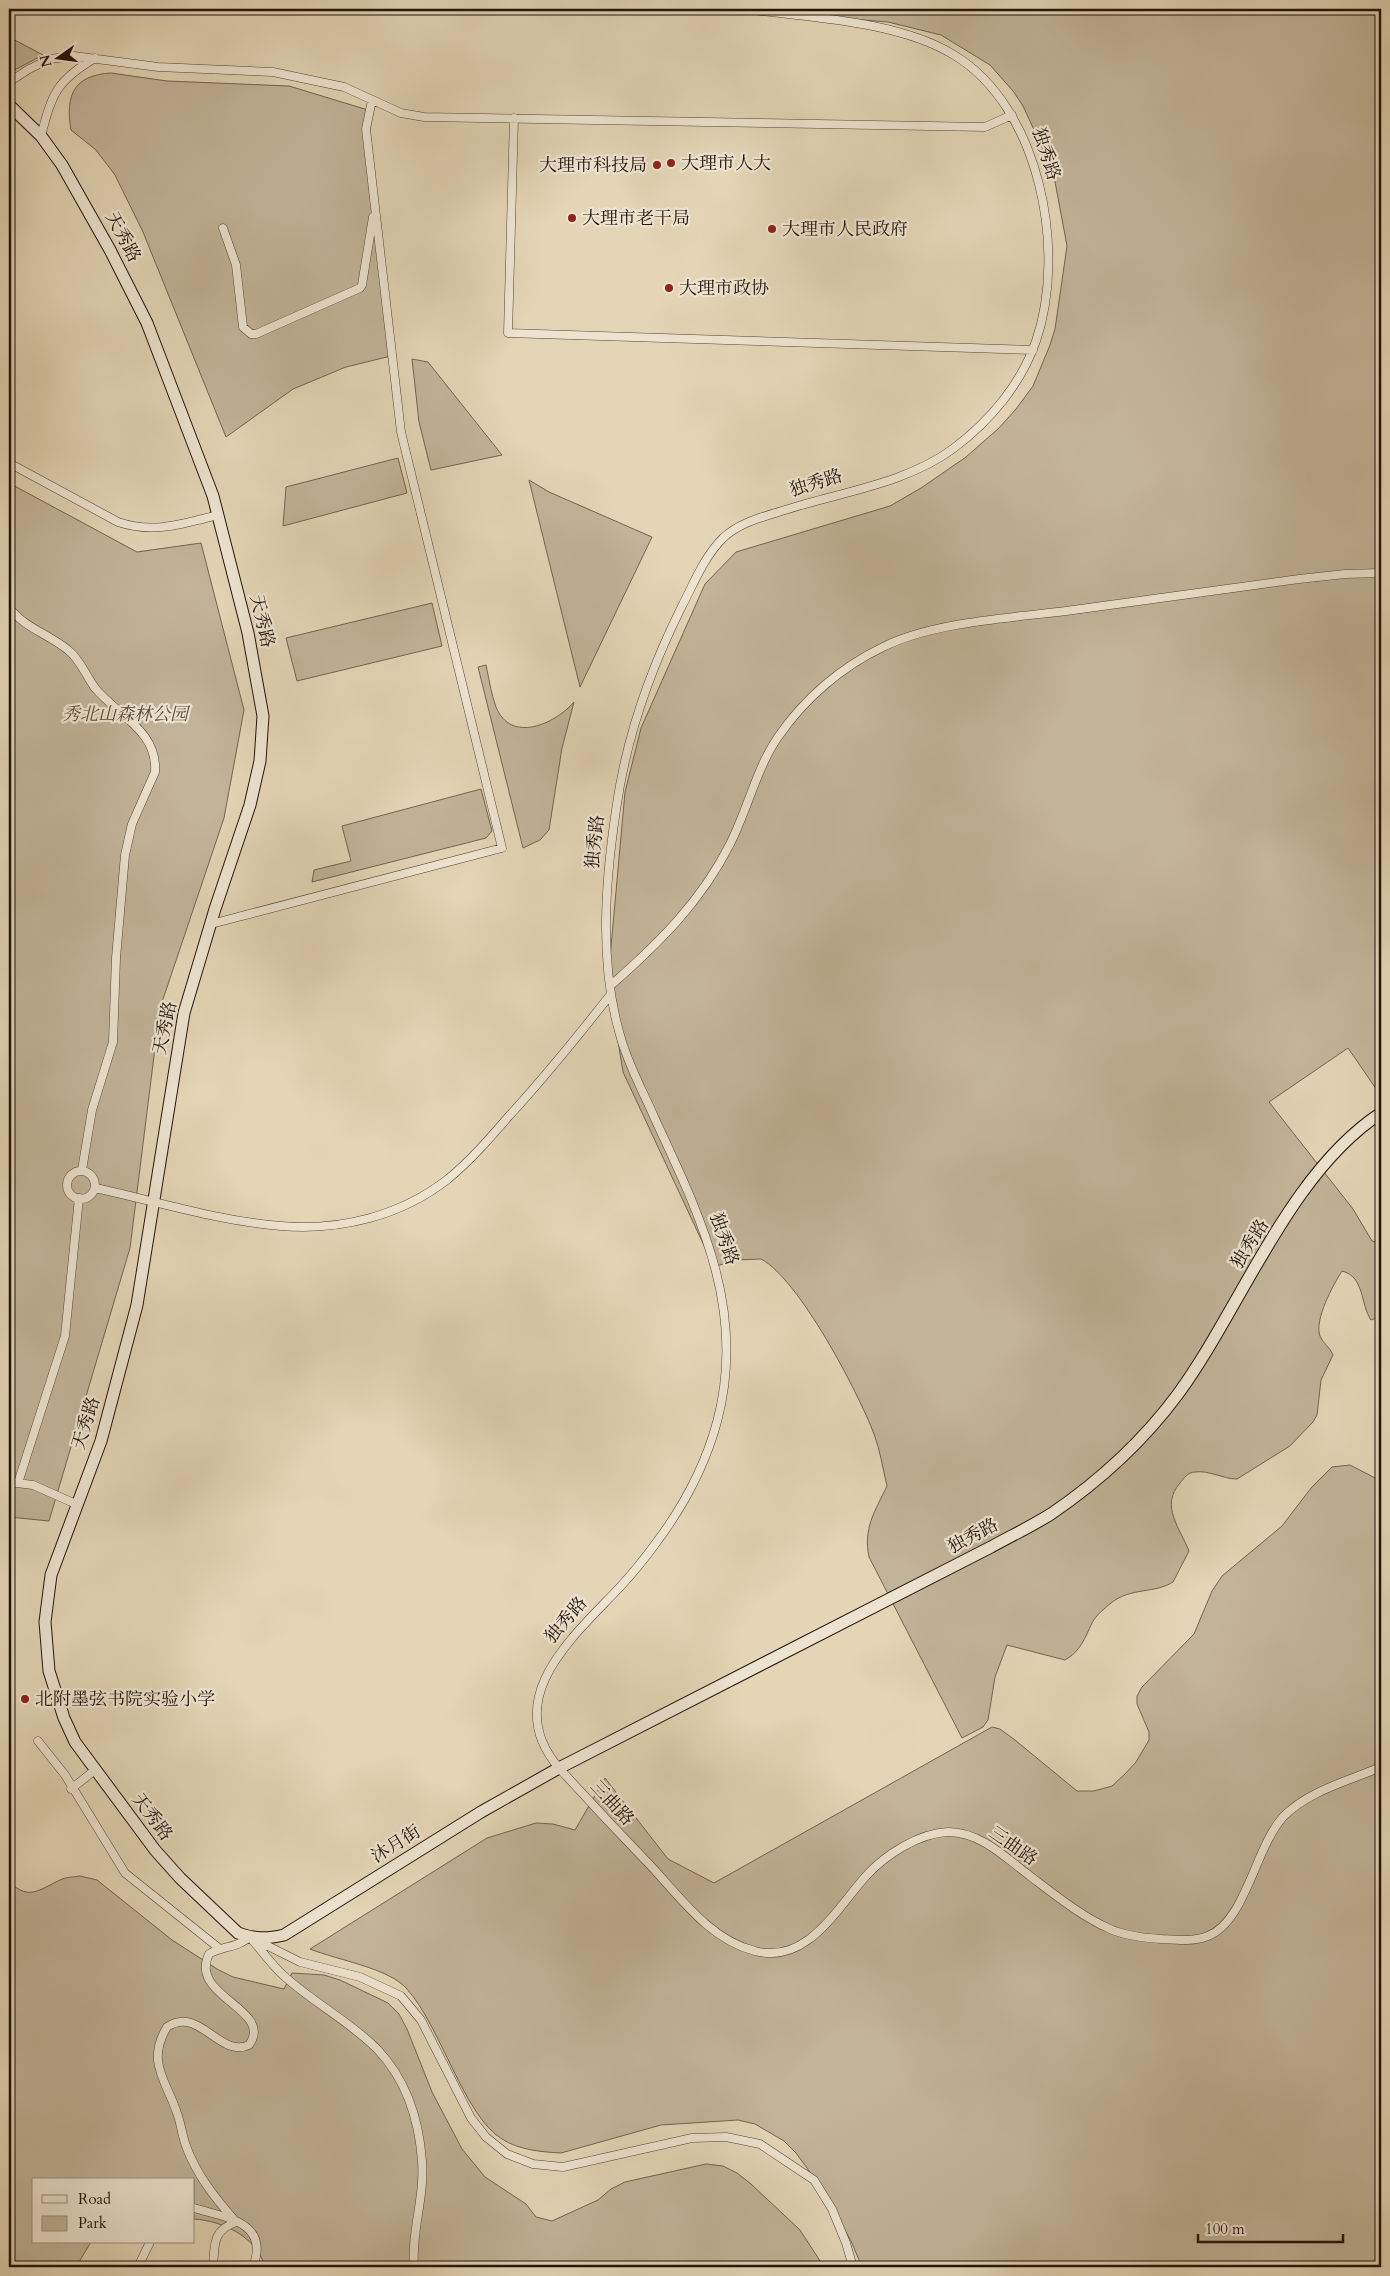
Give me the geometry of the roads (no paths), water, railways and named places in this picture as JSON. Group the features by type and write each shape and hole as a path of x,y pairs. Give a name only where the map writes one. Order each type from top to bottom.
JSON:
{"main road":[{"name":"天秀路","path":"9,105 40,136 82,199 147,323 181,410 218,515 248,633 262,716 260,761 250,805 184,1014 137,1305 101,1441 51,1575 45,1622 49,1671 64,1718 76,1742 155,1850 180,1878 229,1925 238,1933 250,1937"},
{"name":"独秀路","path":"559,1768 991,1547 1051,1514 1096,1480 1144,1435 1178,1394 1310,1182 1350,1138 1381,1114"},
{"name":"沐月街","path":"250,1937 273,1938 284,1935 480,1812 559,1768"}],"street":[{"name":"独秀路","path":"559,1768 546,1750 538,1726 538,1703 545,1678 564,1646 640,1564 680,1508 711,1440 721,1405 726,1367 726,1316 714,1260 687,1190 627,1057 618,1028 610,990 607,928 609,876 615,814 628,742 636,712 657,659 696,578 712,552 727,535 753,521 890,479 926,465 944,455 972,433 996,408 1019,378 1033,350 1044,305 1047,272 1045,225 1034,168 1023,136 1012,115 995,90 980,75 952,53 930,43 865,26 744,9"},
{"path":"9,82 29,69 50,60 74,56 158,67 282,73 344,87 401,114 414,116 985,127 1012,115"},
{"path":"40,136 47,111 60,84 68,75 95,58"},
{"path":"211,924 502,848 401,432 366,129 372,100"},
{"path":"514,118 508,333 1033,350"},
{"path":"223,228 236,264 243,327 251,334 256,334 360,288 368,257 374,202"},
{"path":"9,463 118,522 131,527 160,529 218,515"},
{"path":"95,1188 235,1219 302,1227 346,1223 402,1206 438,1186 469,1159 540,1082 610,990 668,932 705,887 731,843 766,758 794,715 825,685 882,647 918,634 973,624 1299,579 1345,574 1381,573"},
{"path":"9,607 25,623 70,651 96,690 138,727 152,750 156,764 155,772 132,824 125,855 116,958 113,1042 92,1110 82,1170"},
{"path":"82,1170 92,1175 95,1188"},
{"path":"82,1170 71,1175 67,1183 71,1194 79,1198 88,1197 95,1188"},
{"path":"18,1483 65,1336 79,1198"},
{"path":"9,1482 33,1485 76,1504"},
{"path":"38,1741 64,1775 125,1873 220,1949"},
{"name":"三曲路","path":"559,1768 697,1916 740,1946 752,1951 772,1953 791,1949 814,1935 832,1918 866,1877 893,1854 921,1839 947,1832 966,1835 984,1842 1069,1904 1111,1930 1136,1937 1179,1940 1201,1938 1221,1928 1234,1912 1268,1837 1286,1814 1322,1791 1381,1767"},
{"path":"71,1789 95,1770"},
{"path":"236,2222 199,2176 186,2146 177,2112 157,2060 158,2045 167,2027 181,2021 196,2025 231,2047 238,2049 250,2045 254,2039 255,2027 252,2022 220,1995 208,1975 207,1959 209,1954 220,1949 238,1946 250,1937"},
{"path":"250,1937 282,1975 378,2050 392,2068 409,2097 417,2126 422,2164 414,2239 414,2267"},
{"path":"250,1937 300,1962 360,1977 401,1996 421,2020 471,2118 486,2137 507,2154 534,2164 563,2167 692,2138 726,2137 760,2144 814,2180 832,2209 846,2243 853,2267"},
{"path":"195,2208 251,2229 258,2244 253,2267"},
{"path":"213,2267 216,2237 223,2228 236,2222"},
{"path":"138,2267 149,2244"}],"place":[{"name":"大理市人大","path":"671,163"},
{"name":"大理市科技局","path":"657,165"},
{"name":"大理市老干局","path":"572,218"},
{"name":"大理市人民政府","path":"772,229"},
{"name":"大理市政协","path":"669,288"},
{"name":"北附墨弦书院实验小学","path":"25,1699"}],"park label":[{"name":"秀北山森林公园","path":"125,714"}]}
